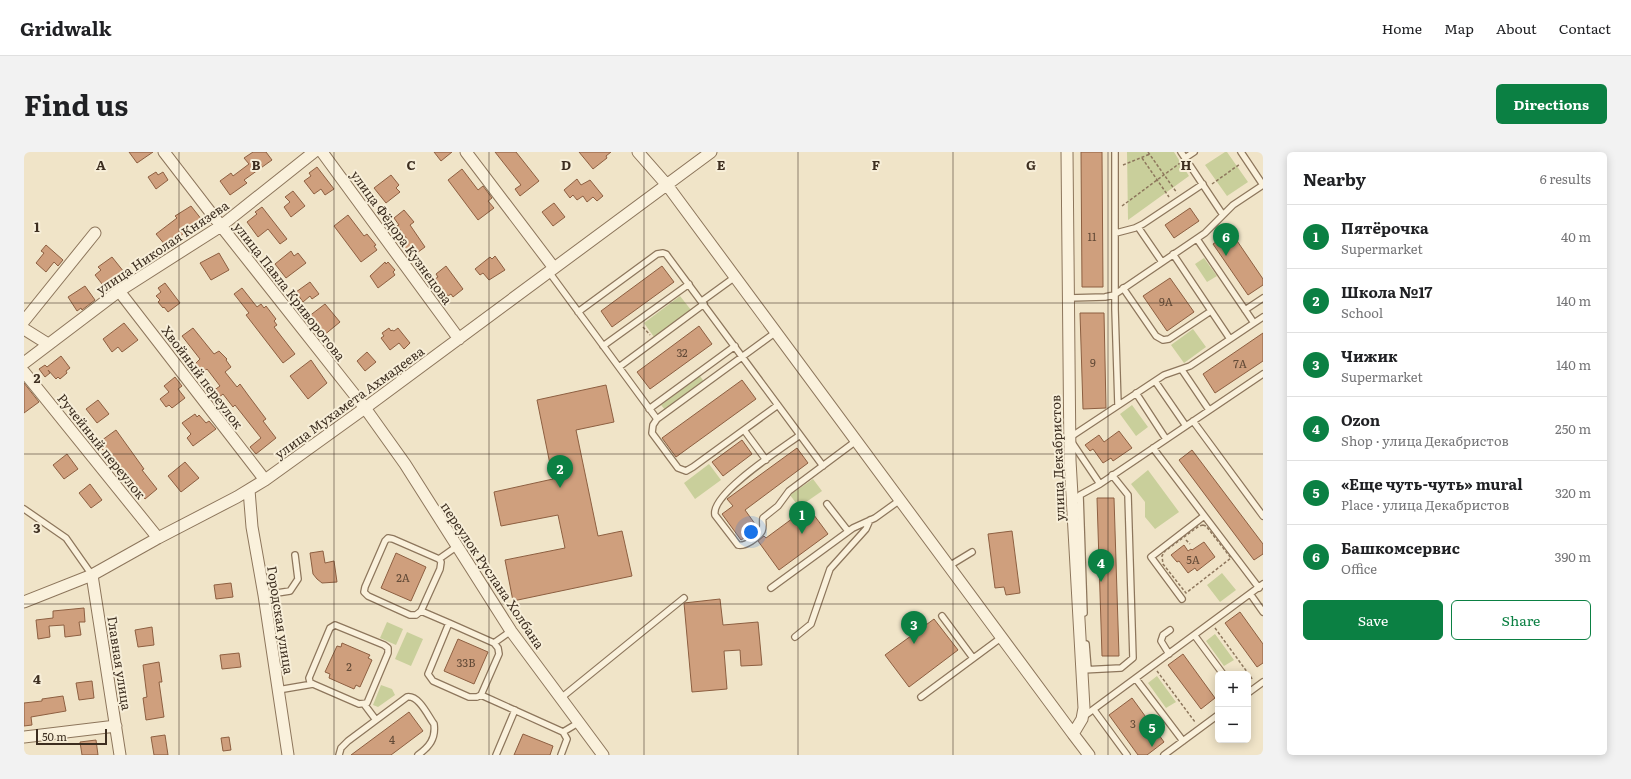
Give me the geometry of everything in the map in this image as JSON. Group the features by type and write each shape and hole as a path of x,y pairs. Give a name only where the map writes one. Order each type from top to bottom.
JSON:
{"street":[{"name":"улица Павла Криворотова","path":"164,152 365,408"},
{"name":"улица Николая Князева","path":"24,363 119,291 221,226 314,152"},
{"name":"улица Фёдора Кузнецова","path":"322,152 459,339"},
{"path":"466,152 551,270"},
{"path":"638,152 667,185 1089,755"},
{"name":"улица Мухамета Ахмадеева","path":"24,602 92,575 265,480 459,339 711,152"},
{"name":"улица Декабристов","path":"1067,152 1069,438 1076,499 1085,670 1083,718"},
{"path":"24,321 95,233"},
{"name":"Хвойный переулок","path":"119,291 265,480"},
{"path":"24,329 48,344"},
{"name":"Ручейный переулок","path":"24,372 158,538"},
{"name":"переулок Руслана Холбана","path":"365,408 405,464 456,547 511,631 603,755"},
{"name":"Городская улица","path":"249,490 252,527 288,755"},
{"name":"Главная улица","path":"92,575 120,755"},
{"path":"1073,734 1083,718"},
{"path":"24,737 116,726"}],"lane":[{"path":"1115,152 1118,405"},
{"path":"1181,152 1223,215"},
{"path":"1185,159 1194,152"},
{"path":"1068,298 1108,297 1116,293 1197,239 1234,205 1263,185 1240,152"},
{"path":"1116,233 1138,227 1174,203 1204,186"},
{"path":"1138,227 1162,262"},
{"path":"1197,239 1254,323"},
{"path":"578,312 660,253 666,254 823,466"},
{"path":"1173,254 1230,339"},
{"path":"551,270 578,312 657,419"},
{"path":"618,367 654,341 735,277"},
{"path":"603,346 688,284"},
{"path":"1123,288 1156,336 1163,340 1169,339 1211,310"},
{"path":"1245,310 1263,298"},
{"path":"1100,484 1069,438 1166,373 1182,370 1190,366 1263,317"},
{"path":"776,332 657,419 653,425 652,433 678,468 690,470 778,405"},
{"path":"649,409 735,346"},
{"path":"1182,370 1209,410"},
{"path":"1076,499 1263,374"},
{"path":"1155,381 1186,426"},
{"path":"1136,393 1166,439"},
{"path":"1193,421 1263,516"},
{"path":"744,430 766,460"},
{"path":"800,435 732,485 715,509 715,515 738,545 745,545 760,534 763,530 762,520 764,516 776,508 789,491 856,441"},
{"path":"1083,718 1251,595 1261,586 1204,516 1153,448"},
{"path":"1085,670 1121,668 1133,658 1128,495 1112,475"},
{"path":"771,588 848,531 857,525 875,518 900,500"},
{"path":"827,504 848,531"},
{"path":"24,509 66,538 92,575"},
{"path":"1182,599 1151,557 1204,516"},
{"path":"794,637 811,624 830,569 866,529 870,520"},
{"path":"388,538 393,538 438,559 441,562 440,569 421,611 416,615 410,615 368,596 364,592 364,587 385,541 388,538"},
{"path":"438,559 456,547"},
{"path":"949,566 972,552"},
{"path":"264,596 290,591 298,579 295,555"},
{"path":"1251,595 1263,612"},
{"path":"561,698 684,598"},
{"path":"421,611 494,643 498,648 499,654 481,695"},
{"path":"942,616 973,658"},
{"path":"449,623 428,672 429,677 433,681 469,697 477,697 481,695 563,732 567,739 561,755"},
{"path":"364,704 367,702 388,652 388,648 384,645 333,625 330,628 309,678 310,682 359,704 364,704 376,720"},
{"path":"1170,630 1162,637 1161,641 1170,654"},
{"path":"494,643 511,631"},
{"path":"1195,636 1221,671"},
{"path":"922,698 1002,637"},
{"path":"1136,678 1183,741"},
{"path":"278,690 313,684"},
{"path":"1251,691 1261,684"},
{"path":"338,755 344,745 407,697 416,699 434,724 434,738 429,746 418,755"},
{"path":"496,755 515,710"},
{"path":"1094,710 1127,755"},
{"path":"1164,755 1215,717"},
{"path":"563,732 578,722"}],"path":[{"path":"1148,152 1181,199"},
{"path":"1115,168 1150,154"},
{"path":"1142,158 1174,203"},
{"path":"1115,210 1185,159"},
{"path":"1204,186 1246,160"},
{"path":"639,320 654,341"},
{"path":"1199,526 1206,526 1231,558 1186,593 1162,560 1162,556 1165,552 1184,537 1199,526"},
{"path":"1212,623 1261,684"},
{"path":"1154,666 1200,729"}],"green space":[{"path":"1127,152 1174,152 1189,176 1128,220"},
{"path":"1227,152 1248,182 1227,196 1205,165"},
{"path":"1204,258 1217,276 1207,282 1195,264"},
{"path":"680,296 691,310 654,337 644,323"},
{"path":"1193,329 1206,347 1184,363 1171,345"},
{"path":"700,376 705,383 666,411 661,405"},
{"path":"1132,405 1148,427 1136,436 1120,414"},
{"path":"709,464 721,480 695,499 684,483"},
{"path":"1148,470 1179,512 1155,529 1145,517 1145,502 1131,484"},
{"path":"813,479 822,491 799,507 790,495"},
{"path":"1222,573 1236,590 1220,602 1207,585"},
{"path":"387,622 403,629 396,645 380,638"},
{"path":"407,632 423,639 411,666 395,659"},
{"path":"1215,634 1234,660 1224,666 1206,641"},
{"path":"1157,676 1176,702 1166,708 1148,683"},
{"path":"381,685 392,689 395,695 378,707 373,705"}],"building":[{"path":"129,152 153,152 137,163"},
{"path":"253,152 266,152 272,160 244,180 247,183 230,195 220,181 231,173 233,176 249,164 244,158"},
{"path":"434,152 452,152 441,161"},
{"path":"495,152 516,152 539,181 520,196 515,189 521,185"},
{"path":"579,152 611,152 606,156 607,158 593,169"},
{"path":"1081,152 1102,152 1103,287 1082,287"},
{"path":"317,167 334,189 325,195 321,189 314,194 304,181 311,176 309,173"},
{"path":"462,169 478,190 483,186 492,198 488,201 494,208 478,220 448,180"},
{"path":"156,172 158,175 163,172 168,180 156,189 148,177"},
{"path":"391,175 399,185 396,188 400,192 386,203 374,188"},
{"path":"577,179 581,185 590,180 603,196 597,201 593,197 587,202 583,196 577,200 573,195 570,198 564,190"},
{"path":"293,191 305,206 291,217 284,207 290,202 285,197"},
{"path":"554,203 565,217 553,226 542,212"},
{"path":"191,206 202,220 198,223 200,225 194,230 192,227 166,246 156,234 177,218 175,216"},
{"path":"262,207 287,239 280,244 268,229 258,237 247,222 257,214 255,212"},
{"path":"1190,208 1199,221 1174,238 1165,225"},
{"path":"404,210 414,222 410,225 425,247 410,258 401,244 407,239 397,226 399,225 394,218"},
{"path":"348,215 364,236 367,234 376,245 374,246 377,250 361,262 334,226"},
{"path":"1231,232 1263,279 1263,285 1248,295 1213,244"},
{"path":"46,245 63,260 58,266 54,262 46,272 36,263 44,253 41,251"},
{"path":"291,251 294,256 298,253 306,263 286,278 275,264"},
{"path":"219,253 229,270 211,280 200,263"},
{"path":"495,256 505,270 489,280 483,273 480,275 475,269 490,257 492,259"},
{"path":"112,257 128,277 111,288 110,286 106,289 95,275 101,270 98,267"},
{"path":"385,262 386,264 388,262 395,270 393,272 395,275 378,288 370,276"},
{"path":"446,266 463,289 453,297 451,294 448,296 446,293 444,296 435,285 438,283 435,279 438,277 436,274"},
{"path":"662,266 674,282 612,327 601,311"},
{"path":"1170,278 1194,312 1167,331 1143,296"},
{"path":"310,282 319,294 312,299 310,296 303,302 296,292"},
{"path":"165,283 180,303 168,312 158,302 160,300 156,296 161,292 158,288"},
{"path":"85,286 95,300 82,310 81,308 77,311 68,297"},
{"path":"242,288 257,307 261,304 264,308 266,306 276,319 274,321 277,325 274,327 295,354 283,363 246,315 249,313 234,294"},
{"path":"325,304 340,322 323,336 308,317"},
{"path":"1080,313 1104,313 1106,408 1083,409"},
{"path":"124,323 138,340 122,352 118,347 112,352 103,339"},
{"path":"699,326 712,344 650,389 637,372"},
{"path":"193,328 214,354 219,351 227,359 226,360 231,367 225,372 237,387 240,384 266,419 263,421 276,438 256,454 250,447 261,438 235,405 233,407 223,394 218,398 213,391 220,386 207,369 201,374 194,365 200,359 182,336"},
{"path":"389,328 391,331 394,331 398,328 410,343 404,349 399,343 390,350 381,338 384,336 382,333"},
{"path":"1263,333 1263,361 1215,393 1203,374"},
{"path":"367,352 376,362 365,371 357,361"},
{"path":"61,356 70,368 66,371 67,373 60,379 58,377 56,379 48,370 50,373 45,377 39,369 45,365 47,367"},
{"path":"311,360 327,383 308,399 290,376"},
{"path":"175,377 182,386 178,389 185,398 172,408 169,405 166,407 160,399 169,392 164,386"},
{"path":"742,380 756,399 676,457 662,438"},
{"path":"24,383 39,402 24,413"},
{"path":"606,385 614,422 576,430 598,536 622,531 632,576 513,601 505,560 565,548 558,515 501,526 494,492 553,479 537,400"},
{"path":"98,400 109,414 97,423 86,409"},
{"path":"195,414 197,417 199,415 206,423 209,421 216,429 193,446 187,438 191,434 182,423"},
{"path":"116,430 144,469 142,470 157,489 145,499 111,456 108,457 98,443"},
{"path":"1119,431 1132,448 1113,461 1111,458 1103,463 1093,449 1090,451 1085,445 1099,435 1104,442"},
{"path":"742,440 752,454 723,476 712,462"},
{"path":"797,448 808,463 745,510 758,528 753,535 752,533 741,540 722,514 733,506 727,499"},
{"path":"1192,450 1263,544 1263,554 1254,560 1179,460"},
{"path":"67,454 78,469 64,479 53,465"},
{"path":"185,462 199,478 181,492 168,476"},
{"path":"90,484 102,500 91,508 79,493"},
{"path":"1097,498 1114,498 1119,656 1102,656"},
{"path":"808,507 828,534 779,570 758,541 764,536 766,538"},
{"path":"1012,531 1020,593 1006,595 1004,587 995,588 988,534"},
{"path":"1204,542 1215,557 1197,571 1195,568 1188,573 1179,561 1177,562 1171,555 1184,545 1188,551"},
{"path":"323,551 325,563 334,561 337,582 322,583 313,574 310,553"},
{"path":"396,553 426,567 411,601 381,588"},
{"path":"231,583 233,597 216,599 214,585"},
{"path":"720,599 723,625 758,622 762,665 741,666 740,650 724,651 727,689 692,692 684,603"},
{"path":"84,608 85,622 79,622 81,635 65,637 64,625 49,626 50,637 38,639 36,620 53,618 53,611"},
{"path":"1240,612 1263,644 1263,663 1257,667 1225,623"},
{"path":"934,619 958,650 909,687 885,655"},
{"path":"152,627 154,645 138,647 135,630"},
{"path":"458,639 488,652 474,684 444,671"},
{"path":"342,643 370,655 368,658 372,660 360,687 356,685 354,689 329,678 330,674 325,672 337,646 341,647"},
{"path":"239,653 241,667 222,669 220,655"},
{"path":"1183,654 1215,698 1201,709 1168,665"},
{"path":"159,662 162,682 159,682 164,717 146,720 143,698 147,697 143,665"},
{"path":"92,681 94,698 79,700 76,683"},
{"path":"63,696 66,711 31,717 32,725 24,726 24,703 42,701 42,699"},
{"path":"1132,698 1164,742 1147,755 1138,755 1109,715"},
{"path":"409,712 423,731 391,755 351,755"},
{"path":"523,734 553,746 550,755 514,755"},
{"path":"165,735 168,755 154,755 151,737"},
{"path":"229,737 231,750 223,751 221,738"},
{"path":"96,740 98,755 82,755 80,742"}],"place":[{"name":"Башкомсервис","path":"1226,256"},
{"name":"Школа №17","path":"560,488"},
{"name":"Пятёрочка","path":"802,534"},
{"name":"Ozon","path":"1101,582"},
{"name":"Чижик","path":"914,644"},
{"name":"«Еще чуть-чуть» mural","path":"1152,747"}]}
